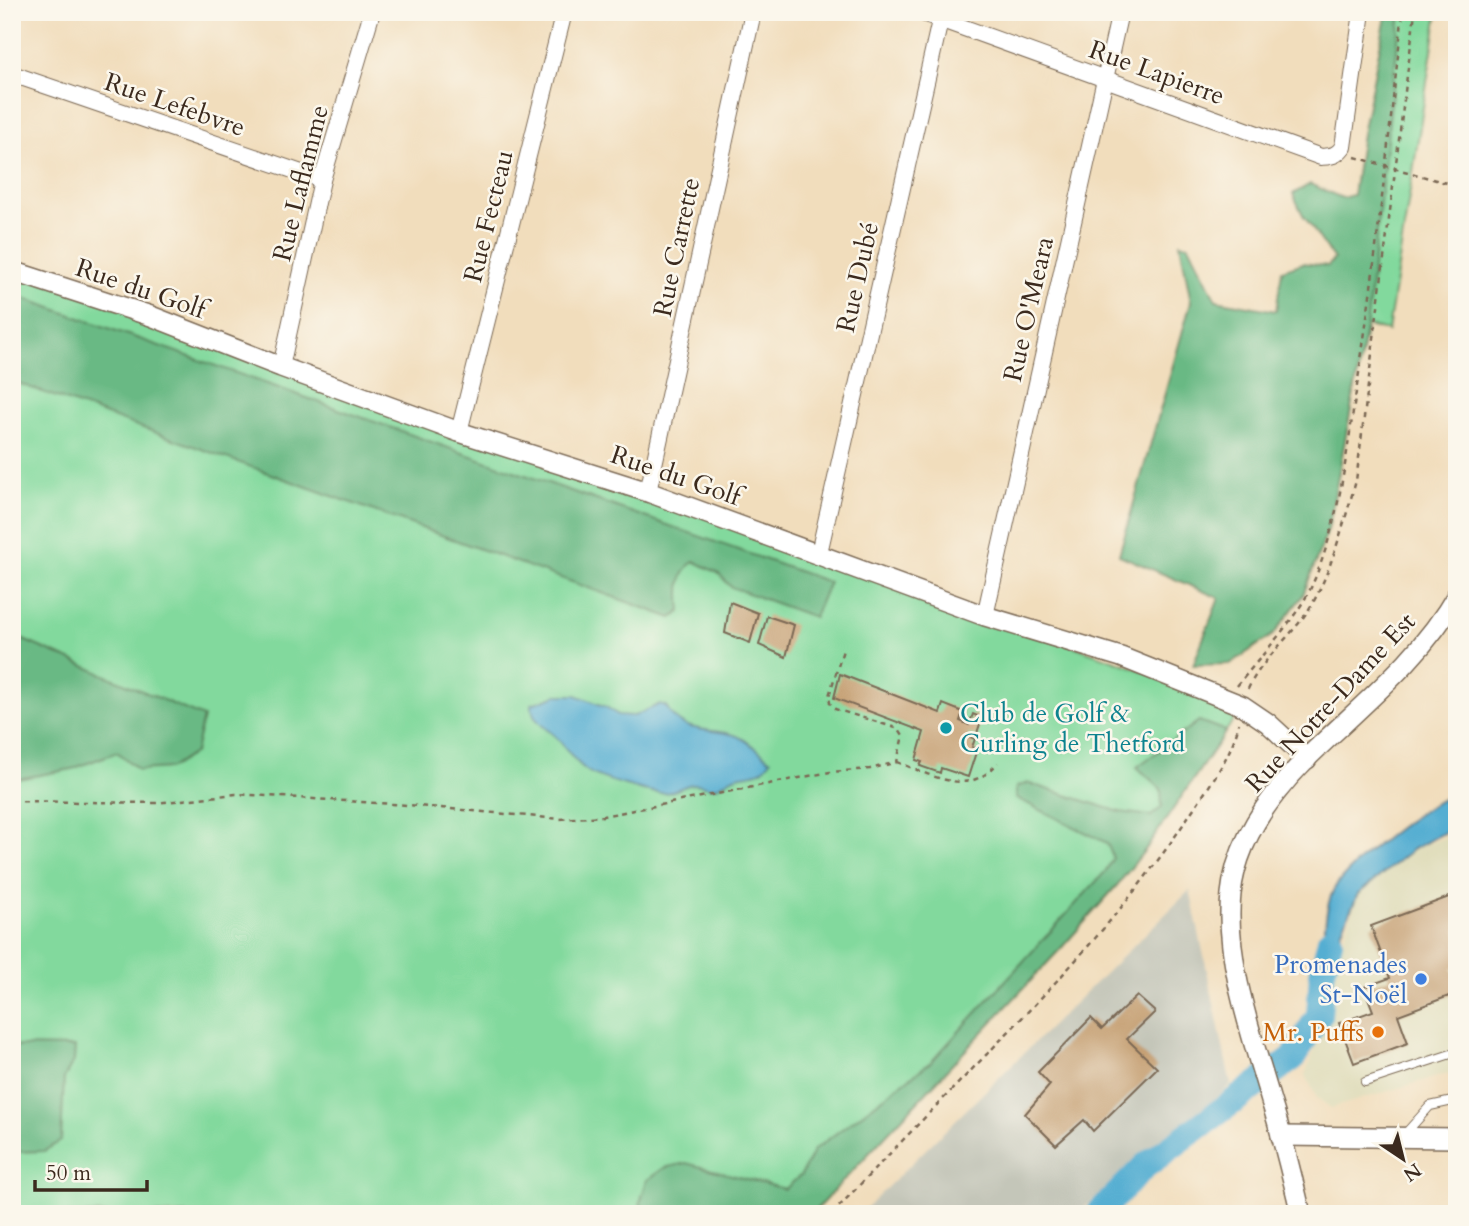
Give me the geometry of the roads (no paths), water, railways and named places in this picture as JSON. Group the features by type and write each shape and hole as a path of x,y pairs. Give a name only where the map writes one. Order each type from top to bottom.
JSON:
{"street":[{"name":"Rue Fecteau","path":"459,432 564,12"},
{"name":"Rue Carrette","path":"648,492 753,12"},
{"name":"Rue Lapierre","path":"920,12 941,16 1104,80 1321,157 1338,154 1343,147 1362,12"},
{"name":"Rue O'Meara","path":"985,615 1120,12"},
{"name":"Rue Laflamme","path":"281,367 322,180 369,13"},
{"name":"Rue Dubé","path":"819,553 941,16"},
{"name":"Rue Lefebvre","path":"12,74 322,180"},
{"name":"Rue du Golf","path":"12,271 151,316 459,432 648,492 985,615 1121,657 1235,702 1268,723 1307,759"},
{"name":"Rue Notre-Dame Est","path":"1301,1214 1256,1053 1235,964 1230,931 1231,894 1238,861 1259,817 1307,759 1351,718 1423,642 1446,615 1457,595"},
{"path":"1281,1136 1457,1138"}],"lane":[{"path":"1365,1082 1457,1052"},
{"path":"1402,1138 1419,1115 1430,1106 1457,1100"}],"water":[{"path":"557,695 576,695 618,715 634,716 660,704 666,706 679,722 739,737 771,760 759,772 734,777 716,787 691,784 659,793 627,786 595,775 584,768 536,719 532,704"},
{"path":"1457,793 1457,826 1413,849 1358,894 1322,974 1330,897 1342,878 1410,820"}],"waterway":[{"path":"1098,1214 1145,1166 1293,1058 1319,1015 1322,974 1330,940"}],"place":[{"name":"Club de Golf & Curling de Thetford","path":"946,728"},
{"name":"Promenades St-Noël","path":"1421,979"},
{"name":"Mr. Puffs","path":"1378,1032"}]}
